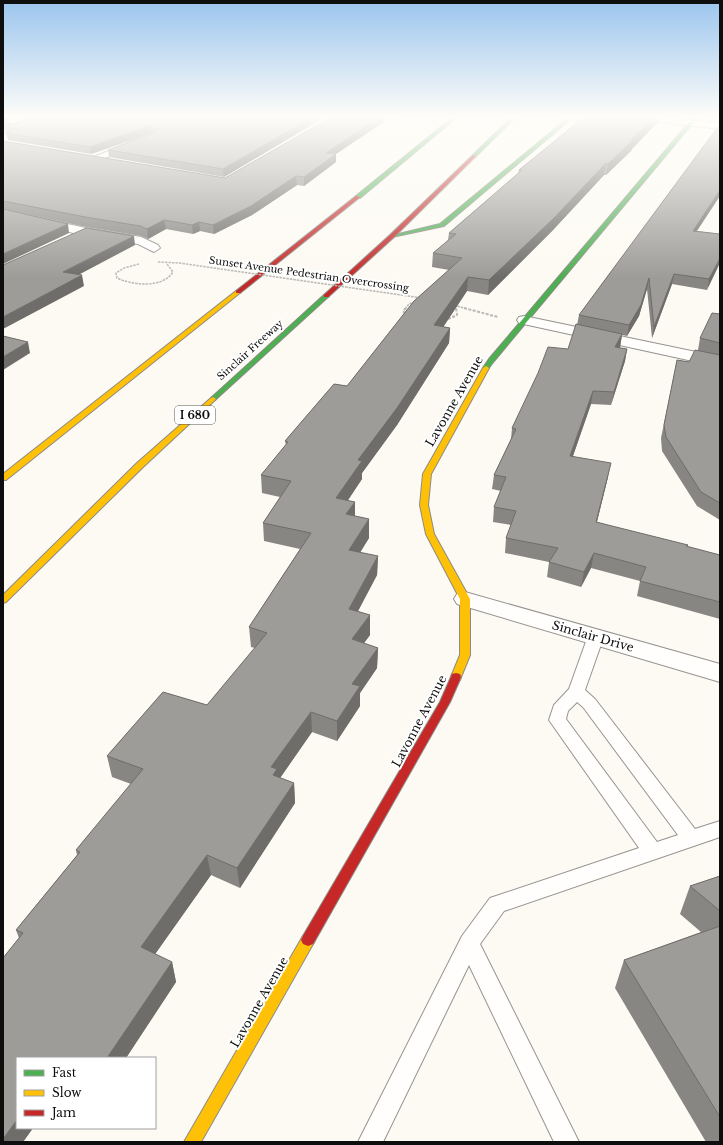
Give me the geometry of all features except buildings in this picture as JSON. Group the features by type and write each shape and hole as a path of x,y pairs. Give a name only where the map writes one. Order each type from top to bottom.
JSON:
{"main road":[{"path":"3,478 388,171"},
{"name":"Sinclair Freeway","path":"3,600 140,465 392,236 458,171"},
{"path":"392,236 442,225 506,171"},
{"name":"Lavonne Avenue","path":"192,1142 445,702 465,654 466,599 430,534 424,505 427,474 491,360 650,171"}],"street":[{"path":"3,213 86,232 141,241 154,248"},
{"path":"68,240 86,232"},
{"path":"524,320 720,362"},
{"name":"Sinclair Drive","path":"466,599 720,673"}],"lane":[{"path":"596,636 576,692 560,709 557,720 652,851"},
{"path":"576,692 589,703 691,838"},
{"path":"370,1142 470,943 497,904 720,829"},
{"path":"470,943 567,1142"}],"path":[{"path":"145,264 130,266 120,270 116,273 117,278 124,282 135,284 156,282 167,279 173,272 162,258"},
{"name":"Sunset Avenue Pedestrian Overcrossing","path":"154,263 179,263 425,298"},
{"name":"Sunset Avenue Pedestrian Overcrossing","path":"412,319 405,315 403,311 409,304 423,301"},
{"path":"441,322 457,315 456,308 449,303"},
{"path":"452,304 494,316"}],"traffic: fast":[{"path":"358,197 389,171"},
{"path":"392,236 442,225 506,171"},
{"path":"486,368 491,360 650,171"},
{"path":"213,399 326,296"}],"traffic: slow":[{"path":"3,478 238,292"},
{"path":"456,677 465,655 465,599 430,534 424,505 427,474 486,368"},
{"path":"3,600 140,465 213,399"},
{"path":"192,1142 308,940"}],"traffic: jam":[{"path":"326,296 392,236 458,171"},
{"path":"238,292 358,197"},
{"path":"308,940 445,702 456,677"}]}
